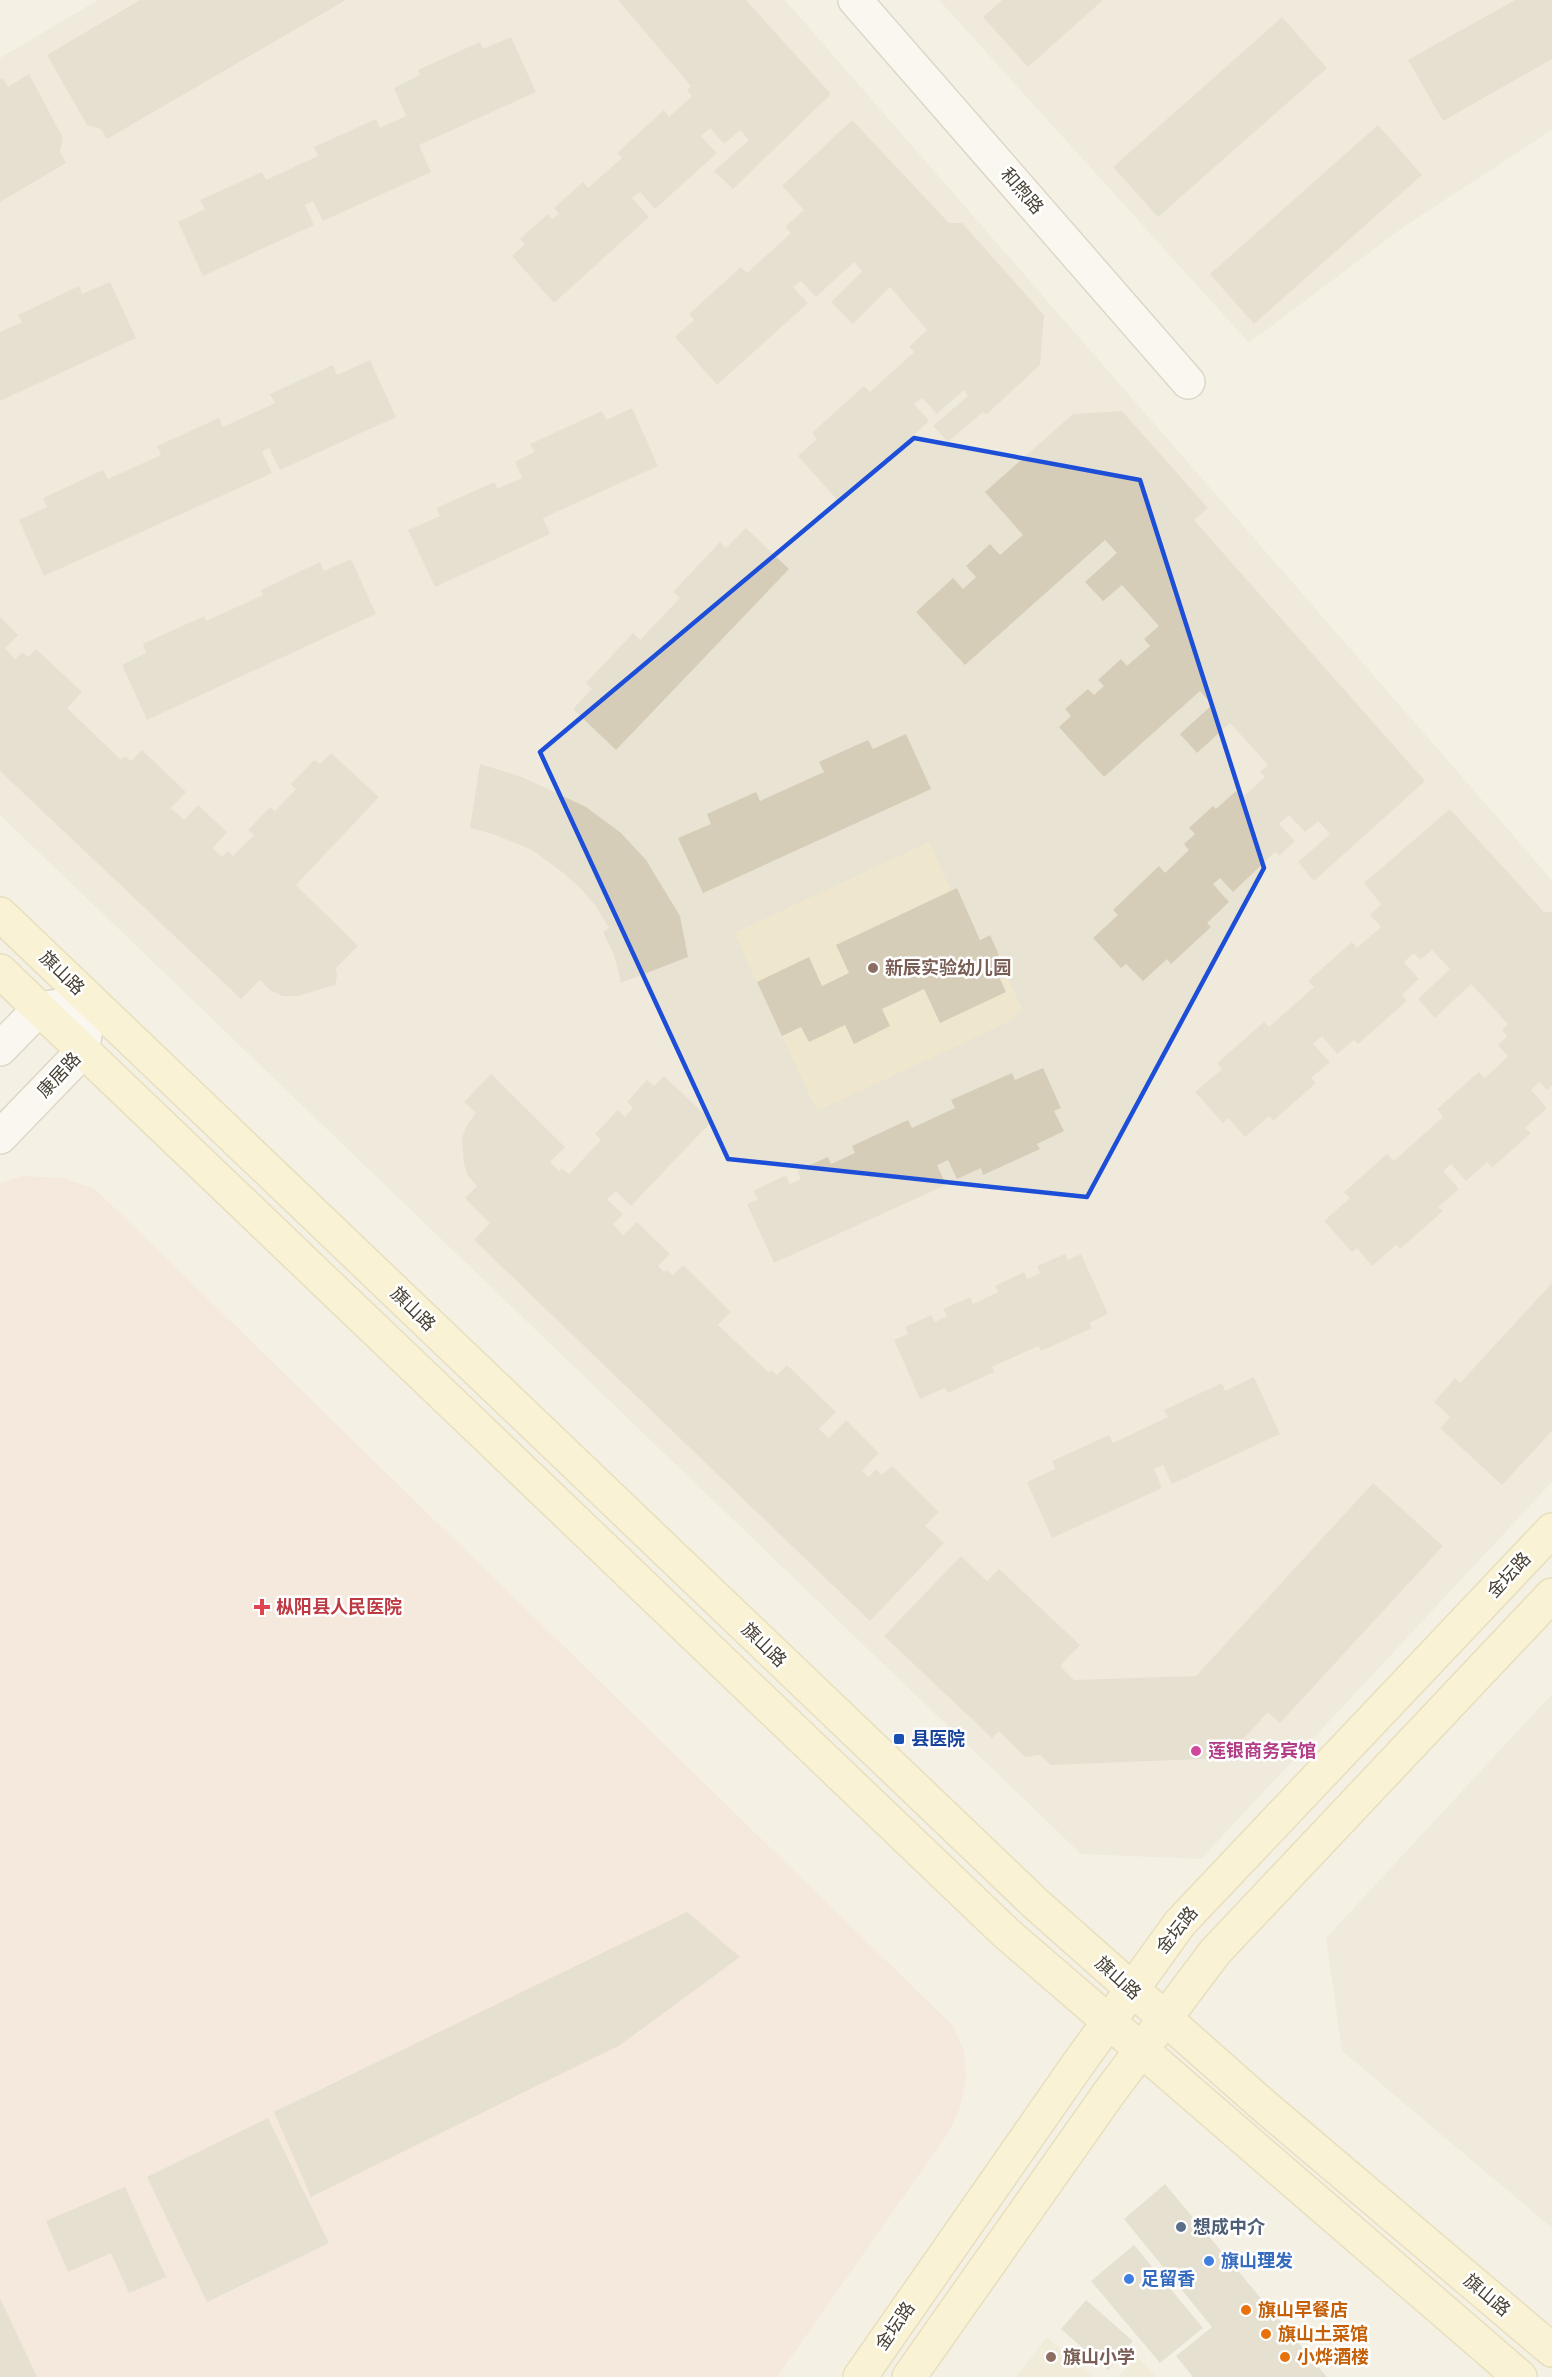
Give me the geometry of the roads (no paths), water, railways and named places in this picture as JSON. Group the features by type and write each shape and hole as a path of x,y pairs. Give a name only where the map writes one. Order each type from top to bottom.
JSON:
{"main road":[{"name":"旗山路","path":"0,914 1036,1904 1263,2105 1552,2350"},
{"path":"0,971 82,1052 1005,1932 1520,2377"},
{"name":"金坛路","path":"860,2377 1108,2022 1180,1923 1552,1530"},
{"path":"909,2377 1215,1952 1552,1595"}],"street":[{"name":"和煦路","path":"855,0 1188,382"},
{"path":"0,1049 39,1009 91,1001"},
{"name":"康居路","path":"0,1137 82,1052 91,1001"}],"place":[{"name":"新辰实验幼儿园","path":"873,968"},
{"name":"枞阳县人民医院","path":"262,1607"},
{"name":"县医院","path":"899,1739"},
{"name":"莲银商务宾馆","path":"1196,1751"},
{"name":"想成中介","path":"1181,2227"},
{"name":"旗山理发","path":"1209,2261"},
{"name":"足留香","path":"1129,2279"},
{"name":"旗山早餐店","path":"1246,2310"},
{"name":"旗山土菜馆","path":"1266,2334"},
{"name":"旗山小学","path":"1051,2357"},
{"name":"小烨酒楼","path":"1285,2357"}]}
